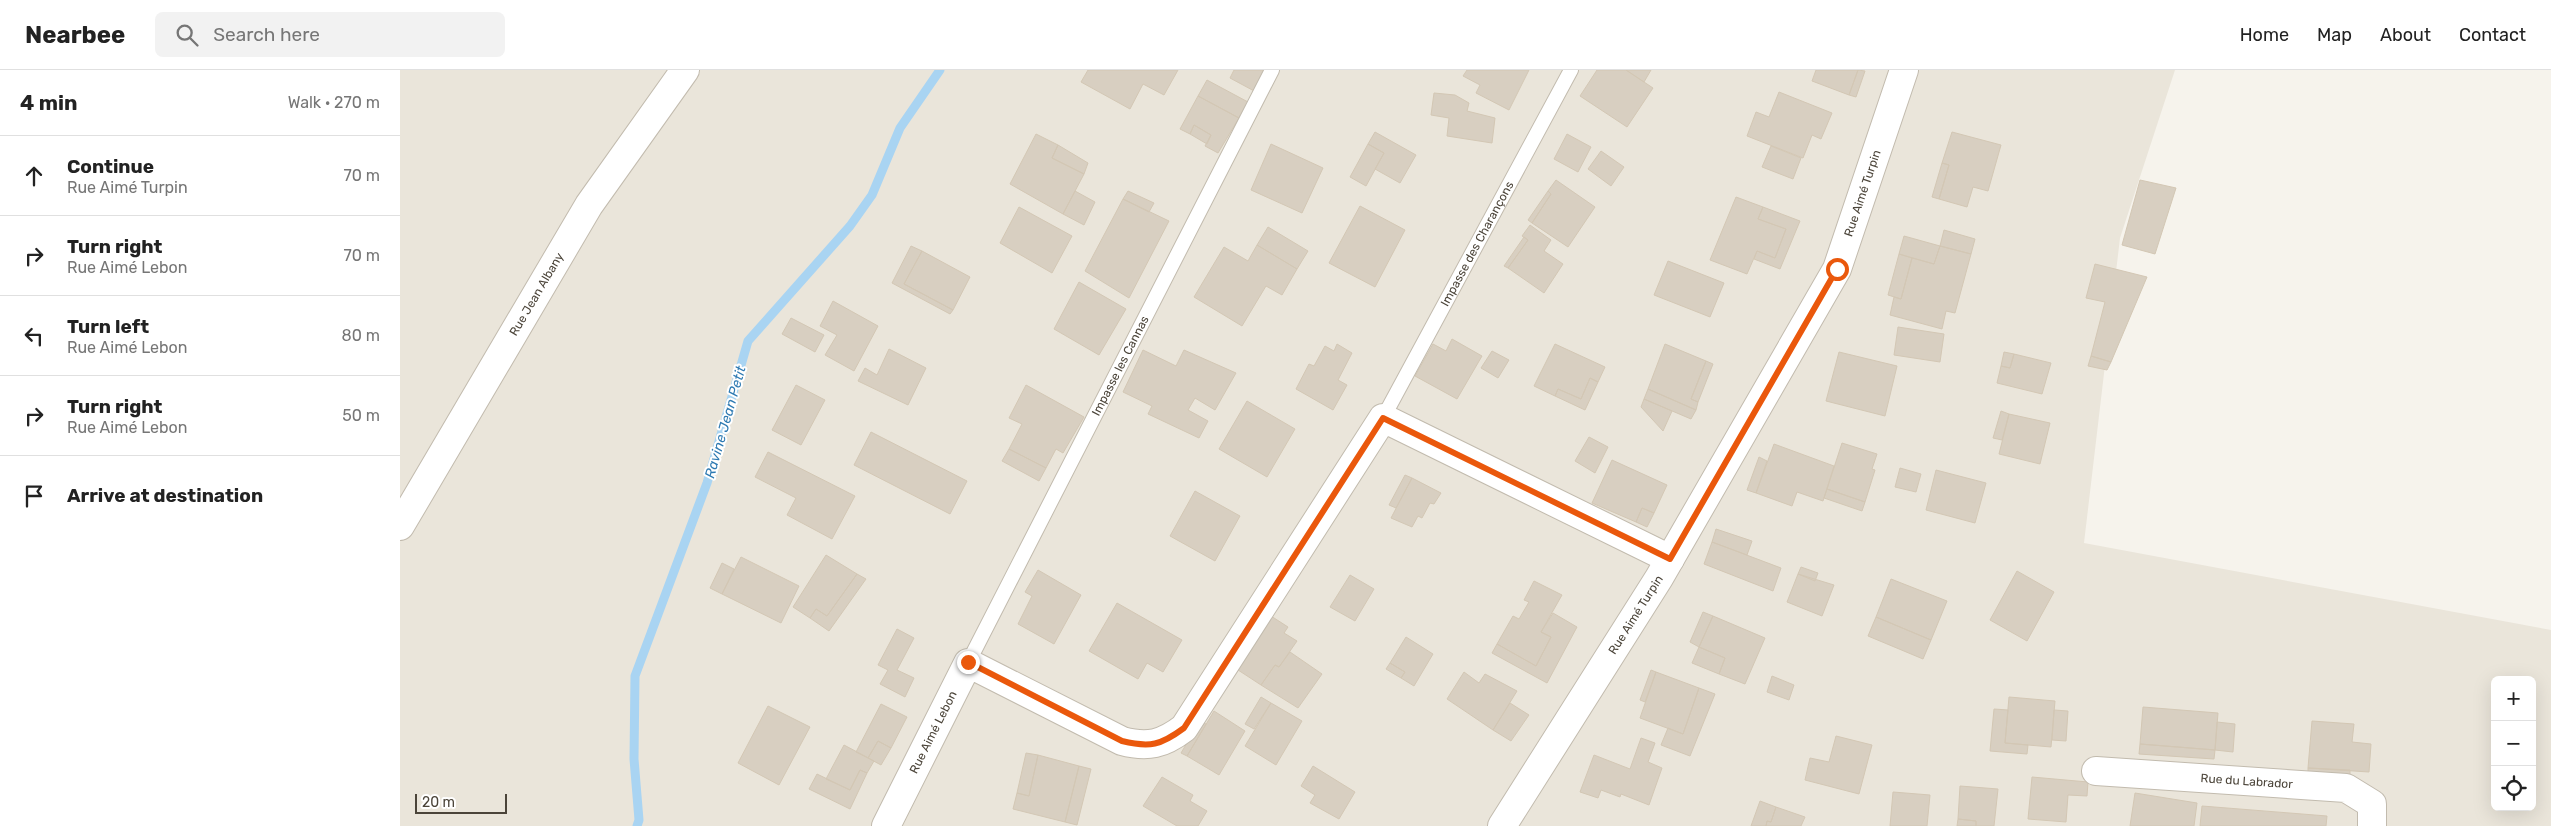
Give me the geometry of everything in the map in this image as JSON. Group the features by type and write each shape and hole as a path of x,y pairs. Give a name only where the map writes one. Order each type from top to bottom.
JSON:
{"street":[{"name":"Rue Jean Albany","path":"400,526 590,204 685,70"},
{"name":"Rue Aimé Turpin","path":"1502,826 1670,559 1837,269 1904,70"},
{"path":"968,662 1122,741 1139,746 1152,746 1169,739 1184,728 1383,418 1670,559"},
{"name":"Rue Aimé Lebon","path":"886,826 968,662"},
{"name":"Rue du Labrador","path":"2096,771 2346,788 2372,804 2372,826"}],"lane":[{"name":"Impasse les Cannas","path":"968,662 1272,70"},
{"name":"Impasse des Charançons","path":"1383,418 1571,70"}],"shaded area":[{"path":"400,70 2175,70 2120,238 2084,543 2551,630 2551,826 400,826"}],"building":[{"path":"1088,70 1178,70 1164,95 1143,84 1130,109 1081,82"},
{"path":"1234,70 1269,70 1256,92 1230,78"},
{"path":"1467,70 1529,70 1509,110 1476,93 1480,85 1463,76"},
{"path":"1597,70 1626,70 1653,88 1627,127 1580,96"},
{"path":"1626,70 1651,70 1644,82"},
{"path":"1816,70 1858,70 1849,95 1812,81"},
{"path":"1858,70 1865,71 1856,97 1849,95"},
{"path":"1207,80 1248,102 1239,118 1198,96"},
{"path":"1779,92 1832,113 1821,139 1812,135 1803,158 1747,136 1756,112 1769,117"},
{"path":"1434,93 1455,95 1469,103 1467,111 1495,118 1492,143 1447,136 1449,118 1431,115"},
{"path":"1198,96 1239,118 1218,153 1205,146 1211,135 1194,125 1190,134 1180,129"},
{"path":"1194,125 1211,135 1207,144 1190,134"},
{"path":"1375,132 1416,155 1400,183 1375,169 1384,153 1368,144"},
{"path":"1952,132 2001,145 1988,191 1973,187 1967,207 1939,199 1949,165 1942,163"},
{"path":"1036,134 1058,145 1052,158 1084,174 1063,214 1010,184"},
{"path":"1567,134 1591,147 1578,172 1554,159"},
{"path":"1271,144 1323,168 1302,213 1251,190"},
{"path":"1368,144 1384,153 1366,186 1350,177"},
{"path":"1058,145 1088,163 1084,174 1052,158"},
{"path":"1771,146 1801,158 1793,179 1762,167"},
{"path":"1601,151 1624,167 1611,186 1588,169"},
{"path":"1942,163 1949,165 1939,199 1932,197"},
{"path":"1556,180 1595,207 1568,247 1532,223 1551,194 1548,191"},
{"path":"2140,180 2176,188 2155,254 2122,245"},
{"path":"1075,191 1095,202 1084,225 1063,214"},
{"path":"1128,191 1154,203 1149,212 1123,199"},
{"path":"1548,191 1551,194 1532,223 1528,220"},
{"path":"1736,197 1763,207 1758,219 1786,229 1775,258 1757,251 1747,274 1710,260"},
{"path":"1123,199 1169,221 1129,298 1085,271"},
{"path":"1360,206 1405,230 1375,287 1329,263"},
{"path":"1019,207 1072,236 1052,273 1000,243"},
{"path":"1763,207 1800,221 1780,269 1754,259 1757,251 1775,258 1786,229 1758,219"},
{"path":"1530,225 1551,240 1544,251 1563,264 1544,293 1508,268 1528,240 1522,236"},
{"path":"1268,227 1308,251 1297,269 1257,245"},
{"path":"1944,230 1975,239 1971,254 1940,246"},
{"path":"1904,236 1940,246 1934,264 1899,254"},
{"path":"1524,237 1528,240 1508,268 1504,266"},
{"path":"1257,245 1297,269 1282,295 1266,286 1242,326 1194,297 1224,247 1248,261"},
{"path":"911,246 922,251 904,284 953,310 950,314 892,283"},
{"path":"1940,246 1971,254 1955,313 1946,311 1942,329 1890,315 1894,297 1901,299 1912,258 1934,264"},
{"path":"922,251 970,277 953,310 904,284"},
{"path":"1899,254 1912,258 1901,299 1888,295"},
{"path":"1668,261 1724,283 1710,317 1654,295"},
{"path":"2095,264 2147,277 2111,362 2091,356 2105,302 2086,298"},
{"path":"1079,282 1126,309 1099,355 1054,329"},
{"path":"833,301 878,326 854,371 825,355 837,335 820,326"},
{"path":"791,318 824,335 815,352 782,334"},
{"path":"1898,327 1944,334 1940,362 1894,355"},
{"path":"1452,339 1482,356 1457,399 1415,376 1433,344 1446,351"},
{"path":"1337,344 1352,353 1338,380 1347,385 1333,410 1296,389 1309,364 1314,366 1325,346 1334,351"},
{"path":"1555,344 1605,367 1598,382 1590,378 1581,399 1558,389 1555,396 1534,386"},
{"path":"1665,344 1706,361 1691,399 1698,402 1696,410 1648,389"},
{"path":"889,349 926,368 908,405 858,381 865,368 877,375"},
{"path":"1143,350 1176,366 1184,350 1236,373 1215,410 1195,398 1188,410 1208,421 1199,438 1148,414 1152,406 1123,392"},
{"path":"1492,351 1509,360 1498,378 1481,368"},
{"path":"1839,352 1897,366 1885,416 1826,401"},
{"path":"2004,352 2014,354 2010,368 2001,366"},
{"path":"2014,354 2051,363 2042,394 1997,383 2001,366 2010,368"},
{"path":"2091,356 2111,362 2107,370 2088,366"},
{"path":"1706,361 1713,364 1698,402 1691,399"},
{"path":"1590,378 1598,382 1585,410 1555,396 1558,389 1581,399"},
{"path":"796,385 825,400 801,445 772,430"},
{"path":"1026,385 1084,417 1063,453 1056,449 1046,468 1009,449 1022,424 1009,418"},
{"path":"1648,389 1696,410 1691,419 1644,399"},
{"path":"1644,399 1672,411 1663,431 1641,407"},
{"path":"1247,401 1295,429 1267,477 1219,449"},
{"path":"2001,411 2009,414 2002,440 1993,438"},
{"path":"2009,414 2050,423 2040,464 1999,454"},
{"path":"871,432 967,481 950,514 854,465"},
{"path":"1589,437 1608,447 1595,473 1575,461"},
{"path":"1842,443 1877,454 1872,469 1875,470 1865,502 1827,489"},
{"path":"1774,444 1834,466 1823,501 1797,492 1792,506 1756,493"},
{"path":"1009,449 1046,468 1039,481 1002,461"},
{"path":"768,452 855,496 832,539 787,515 796,498 755,477"},
{"path":"1759,457 1767,461 1756,493 1747,490"},
{"path":"1612,460 1667,485 1654,513 1642,508 1636,522 1592,503"},
{"path":"1900,468 1921,474 1916,492 1895,487"},
{"path":"1936,470 1986,483 1975,523 1926,510"},
{"path":"1405,475 1412,478 1396,508 1389,505"},
{"path":"1412,478 1441,493 1434,504 1430,503 1422,518 1418,516 1412,527 1391,518"},
{"path":"1827,489 1865,502 1862,511 1824,498"},
{"path":"1195,491 1240,516 1215,561 1170,536"},
{"path":"1642,508 1654,513 1647,527 1636,522"},
{"path":"1716,529 1752,541 1747,555 1712,542"},
{"path":"1712,542 1781,568 1773,591 1704,564"},
{"path":"826,555 857,574 827,616 816,609 810,618 793,607"},
{"path":"741,557 799,586 781,623 722,594"},
{"path":"722,563 734,569 722,594 710,588"},
{"path":"1801,567 1818,573 1815,581 1798,574"},
{"path":"1038,570 1081,595 1054,644 1018,624 1032,596 1025,592"},
{"path":"2017,571 2054,592 2027,641 1990,620"},
{"path":"857,574 866,579 829,631 810,618 816,609 827,616"},
{"path":"1798,574 1834,585 1822,616 1787,602"},
{"path":"1350,575 1374,589 1355,621 1330,607"},
{"path":"1891,579 1947,601 1931,640 1876,617"},
{"path":"1534,581 1562,595 1541,632 1551,637 1536,666 1497,644 1513,616 1519,619 1529,602 1524,600"},
{"path":"1117,603 1182,640 1163,672 1147,663 1138,679 1089,651"},
{"path":"1703,612 1713,616 1699,647 1690,642"},
{"path":"1553,613 1577,627 1547,683 1492,653 1497,644 1536,666 1551,637 1541,632"},
{"path":"1271,616 1288,627 1284,633 1297,641 1279,667 1275,665 1261,685 1235,668"},
{"path":"1713,616 1765,638 1745,684 1719,674 1725,658 1699,647"},
{"path":"1876,617 1931,640 1923,659 1868,636"},
{"path":"897,629 914,638 897,670 914,678 905,697 880,684 888,670 878,665"},
{"path":"1406,637 1433,654 1414,686 1401,678 1405,672 1390,663"},
{"path":"1699,647 1725,658 1719,674 1692,663"},
{"path":"1290,652 1322,674 1298,708 1261,685 1275,665 1279,667"},
{"path":"1390,663 1405,672 1401,678 1386,669"},
{"path":"1651,670 1656,672 1645,702 1640,700"},
{"path":"1464,672 1479,683 1485,674 1517,691 1493,730 1447,699"},
{"path":"1656,672 1699,688 1683,734 1640,718"},
{"path":"1772,676 1794,685 1789,700 1767,692"},
{"path":"1699,688 1715,694 1690,756 1661,745 1668,728 1683,734"},
{"path":"1261,697 1271,703 1254,729 1245,724"},
{"path":"2009,697 2055,701 2051,747 2005,743"},
{"path":"1271,703 1302,721 1276,765 1245,746"},
{"path":"1510,703 1529,715 1511,741 1493,730"},
{"path":"881,704 907,717 891,748 878,741 868,758 856,752"},
{"path":"768,706 810,727 779,785 738,763"},
{"path":"2143,707 2218,713 2215,750 2140,744"},
{"path":"1994,709 2008,710 2005,743 2028,745 2027,754 1990,751"},
{"path":"2054,710 2068,711 2066,741 2052,740"},
{"path":"1214,711 1245,731 1219,775 1187,756"},
{"path":"1200,721 1206,724 1187,756 1181,753"},
{"path":"2312,721 2354,724 2352,742 2371,744 2369,772 2308,768"},
{"path":"2217,722 2235,724 2233,752 2215,750"},
{"path":"1836,736 1872,745 1859,794 1805,780 1810,758 1829,762"},
{"path":"1641,738 1655,743 1648,762 1662,768 1649,805 1621,794 1620,797 1601,790 1598,798 1580,792 1594,755 1630,769"},
{"path":"878,741 891,748 881,765 868,758"},
{"path":"2140,744 2215,750 2214,759 2139,754"},
{"path":"844,745 874,761 867,773 860,770 850,790 826,779"},
{"path":"1026,753 1038,755 1029,796 1017,793"},
{"path":"1038,755 1079,766 1065,822 1013,809 1017,793 1029,796"},
{"path":"1079,766 1091,769 1077,825 1065,822"},
{"path":"1313,766 1355,792 1339,819 1310,803 1315,795 1301,786"},
{"path":"2308,768 2350,770 2350,775 2308,772"},
{"path":"860,770 867,773 850,809 809,789 817,774 850,790"},
{"path":"1162,777 1193,795 1190,801 1207,811 1198,826 1177,826 1143,806"},
{"path":"2032,777 2088,782 2087,796 2068,795 2066,822 2028,819"},
{"path":"1960,786 1998,789 1994,826 1976,826 1976,821 1958,819"},
{"path":"1893,792 1930,795 1927,826 1890,826"},
{"path":"2135,793 2197,803 2194,826 2130,826"},
{"path":"1760,801 1776,807 1771,822 1767,821 1766,826 1751,826"},
{"path":"2202,806 2327,816 2326,826 2200,826"},
{"path":"1776,807 1805,817 1801,826 1766,826 1767,821 1771,822"},
{"path":"1958,819 1976,821 1976,826 1957,826"}],"waterway":[{"name":"Ravine Jean Petit","path":"637,826 639,820 634,759 635,676 707,483 748,341 850,226 872,195 900,128 940,70"}],"route":[{"path":"968,662 1122,741 1139,746 1152,746 1169,739 1184,728 1383,418 1670,559 1837,269"}]}
